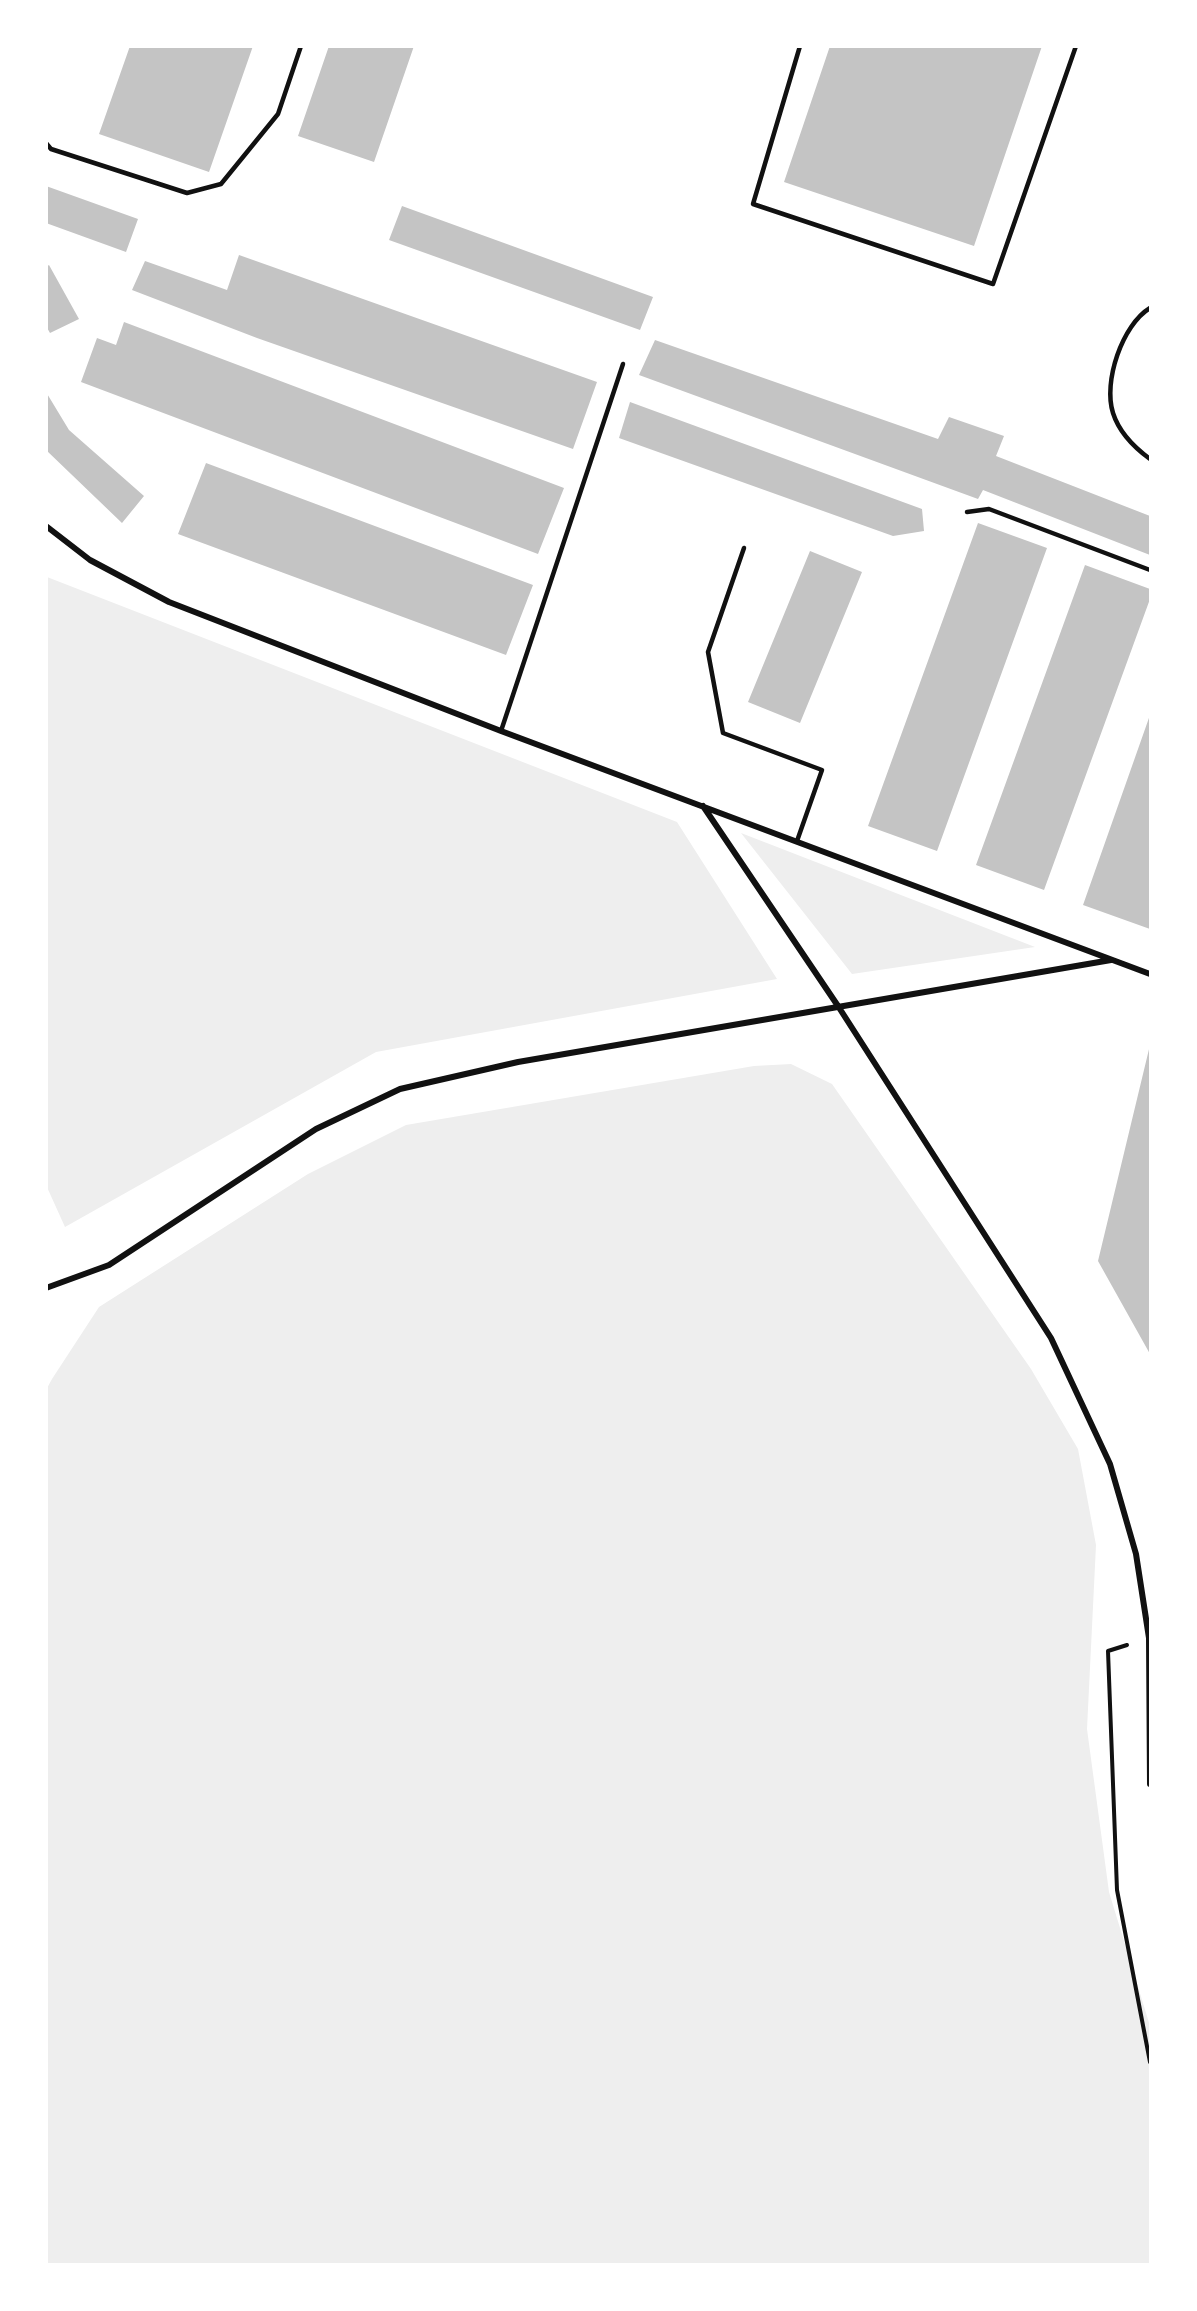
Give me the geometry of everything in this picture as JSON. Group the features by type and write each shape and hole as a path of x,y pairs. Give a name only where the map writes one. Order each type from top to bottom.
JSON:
{"street":[{"path":"46,526 90,560 169,602 501,731 1150,974"},
{"path":"702,805 837,1006 1051,1338 1110,1464 1136,1554 1150,1636 1150,1784"},
{"path":"46,1288 109,1264 316,1128 400,1089 518,1062 1111,960"}],"lane":[{"path":"46,143 51,149 187,193 221,184 278,114 301,46"},
{"path":"800,46 753,204 993,284 1076,46"},
{"path":"1150,308 1121,344 1113,367 1110,392 1112,412 1119,428 1139,451 1150,459"},
{"path":"501,731 623,363"},
{"path":"967,512 988,509 1150,570"},
{"path":"744,548 708,652 723,733 822,770 797,841"}],"path":[{"path":"1150,1636 1108,1651 1117,1890 1150,2062"}],"shaded area":[{"path":"47,577 677,822 777,979 376,1052 65,1227 46,1185"},
{"path":"741,833 1035,947 852,974"},
{"path":"791,1064 832,1084 1031,1369 1078,1449 1096,1545 1087,1729 1109,1892 1150,2026 1150,2264 47,2264 46,1390 52,1379 99,1307 308,1174 406,1125 754,1066"}],"building":[{"path":"130,46 253,46 209,172 99,134"},
{"path":"329,46 414,46 374,162 298,136"},
{"path":"830,46 1042,46 974,246 784,182"},
{"path":"46,186 138,219 126,252 46,223"},
{"path":"402,206 653,297 640,330 389,240"},
{"path":"239,255 597,382 573,449 257,338 132,290 145,261 227,290"},
{"path":"49,265 79,319 50,333 46,326 46,267"},
{"path":"124,322 564,488 538,554 81,382 97,338 116,345"},
{"path":"655,340 938,439 949,417 1004,436 996,456 1150,516 1150,555 983,490 978,499 639,375"},
{"path":"46,392 69,430 144,496 122,523 46,450"},
{"path":"630,402 922,509 924,531 893,536 619,438"},
{"path":"206,463 533,585 506,655 178,534"},
{"path":"978,523 1047,548 937,851 868,826"},
{"path":"810,551 862,572 800,723 748,702"},
{"path":"1085,565 1150,589 1150,599 1044,890 976,865"},
{"path":"1150,715 1150,929 1083,905"},
{"path":"1150,1045 1150,1354 1098,1261"}]}
